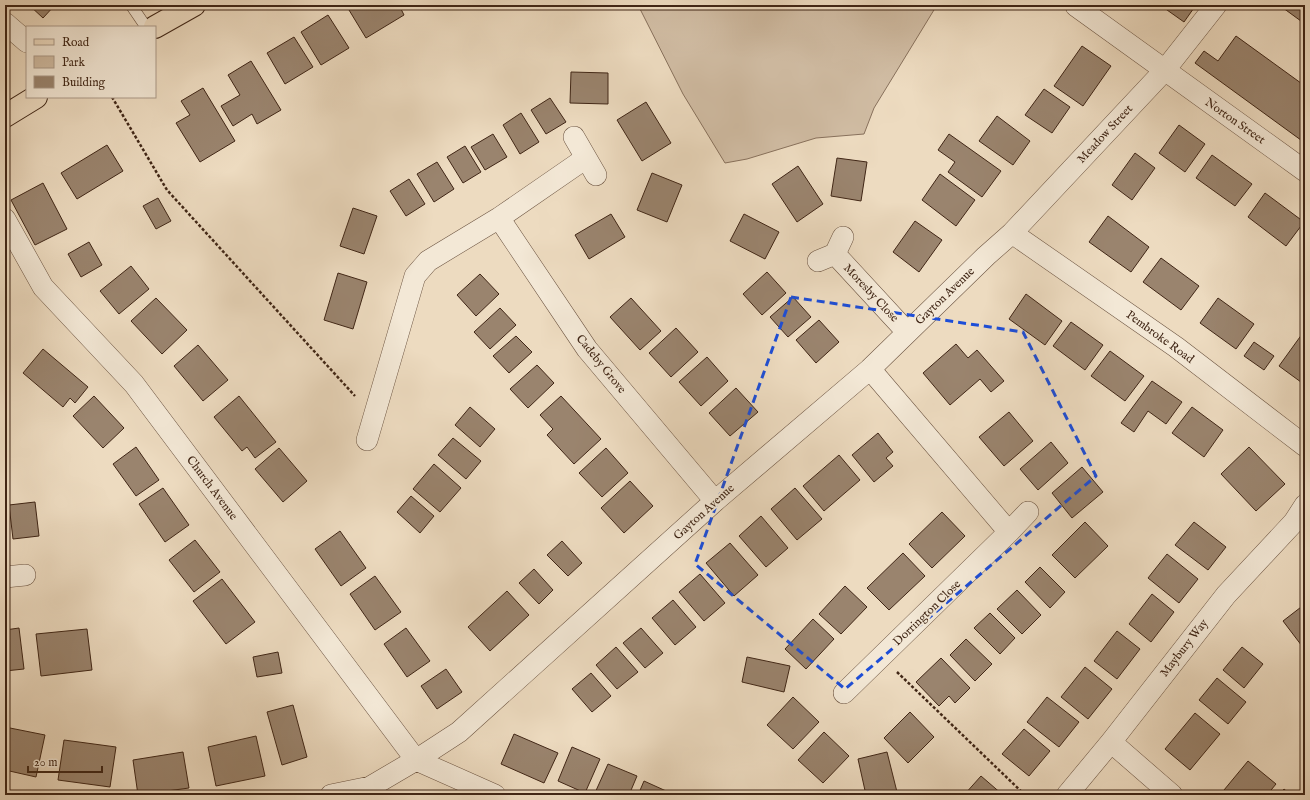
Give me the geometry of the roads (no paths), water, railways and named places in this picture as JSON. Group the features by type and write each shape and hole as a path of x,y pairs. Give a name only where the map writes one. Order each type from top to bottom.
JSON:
{"main road":[{"path":"156,26 194,5"},
{"path":"5,116 34,98"}],"street":[{"name":"Meadow Street","path":"986,256 1012,233 1164,71 1216,5"},
{"name":"Norton Street","path":"1076,6 1097,12 1164,71 1305,171"},
{"path":"5,23 26,41"},
{"path":"368,440 415,276 428,262 499,218 591,167 574,137"},
{"name":"Cadeby Grove","path":"499,218 587,349 715,501"},
{"name":"Church Avenue","path":"5,219 43,287 134,384 416,760"},
{"name":"Pembroke Road","path":"1012,233 1176,347 1305,446"},
{"name":"Moresby Close","path":"832,251 907,332"},
{"name":"Gayton Avenue","path":"331,795 370,787 416,760 459,732 715,501 870,369 986,256"},
{"path":"870,369 1009,532"},
{"name":"Dorrington Close","path":"844,693 1028,512"},
{"name":"Maybury Way","path":"1067,795 1111,742 1226,595 1301,520"},
{"path":"1111,742 1172,795"},
{"path":"416,760 495,795"}],"lane":[{"path":"131,5 145,26"}]}
